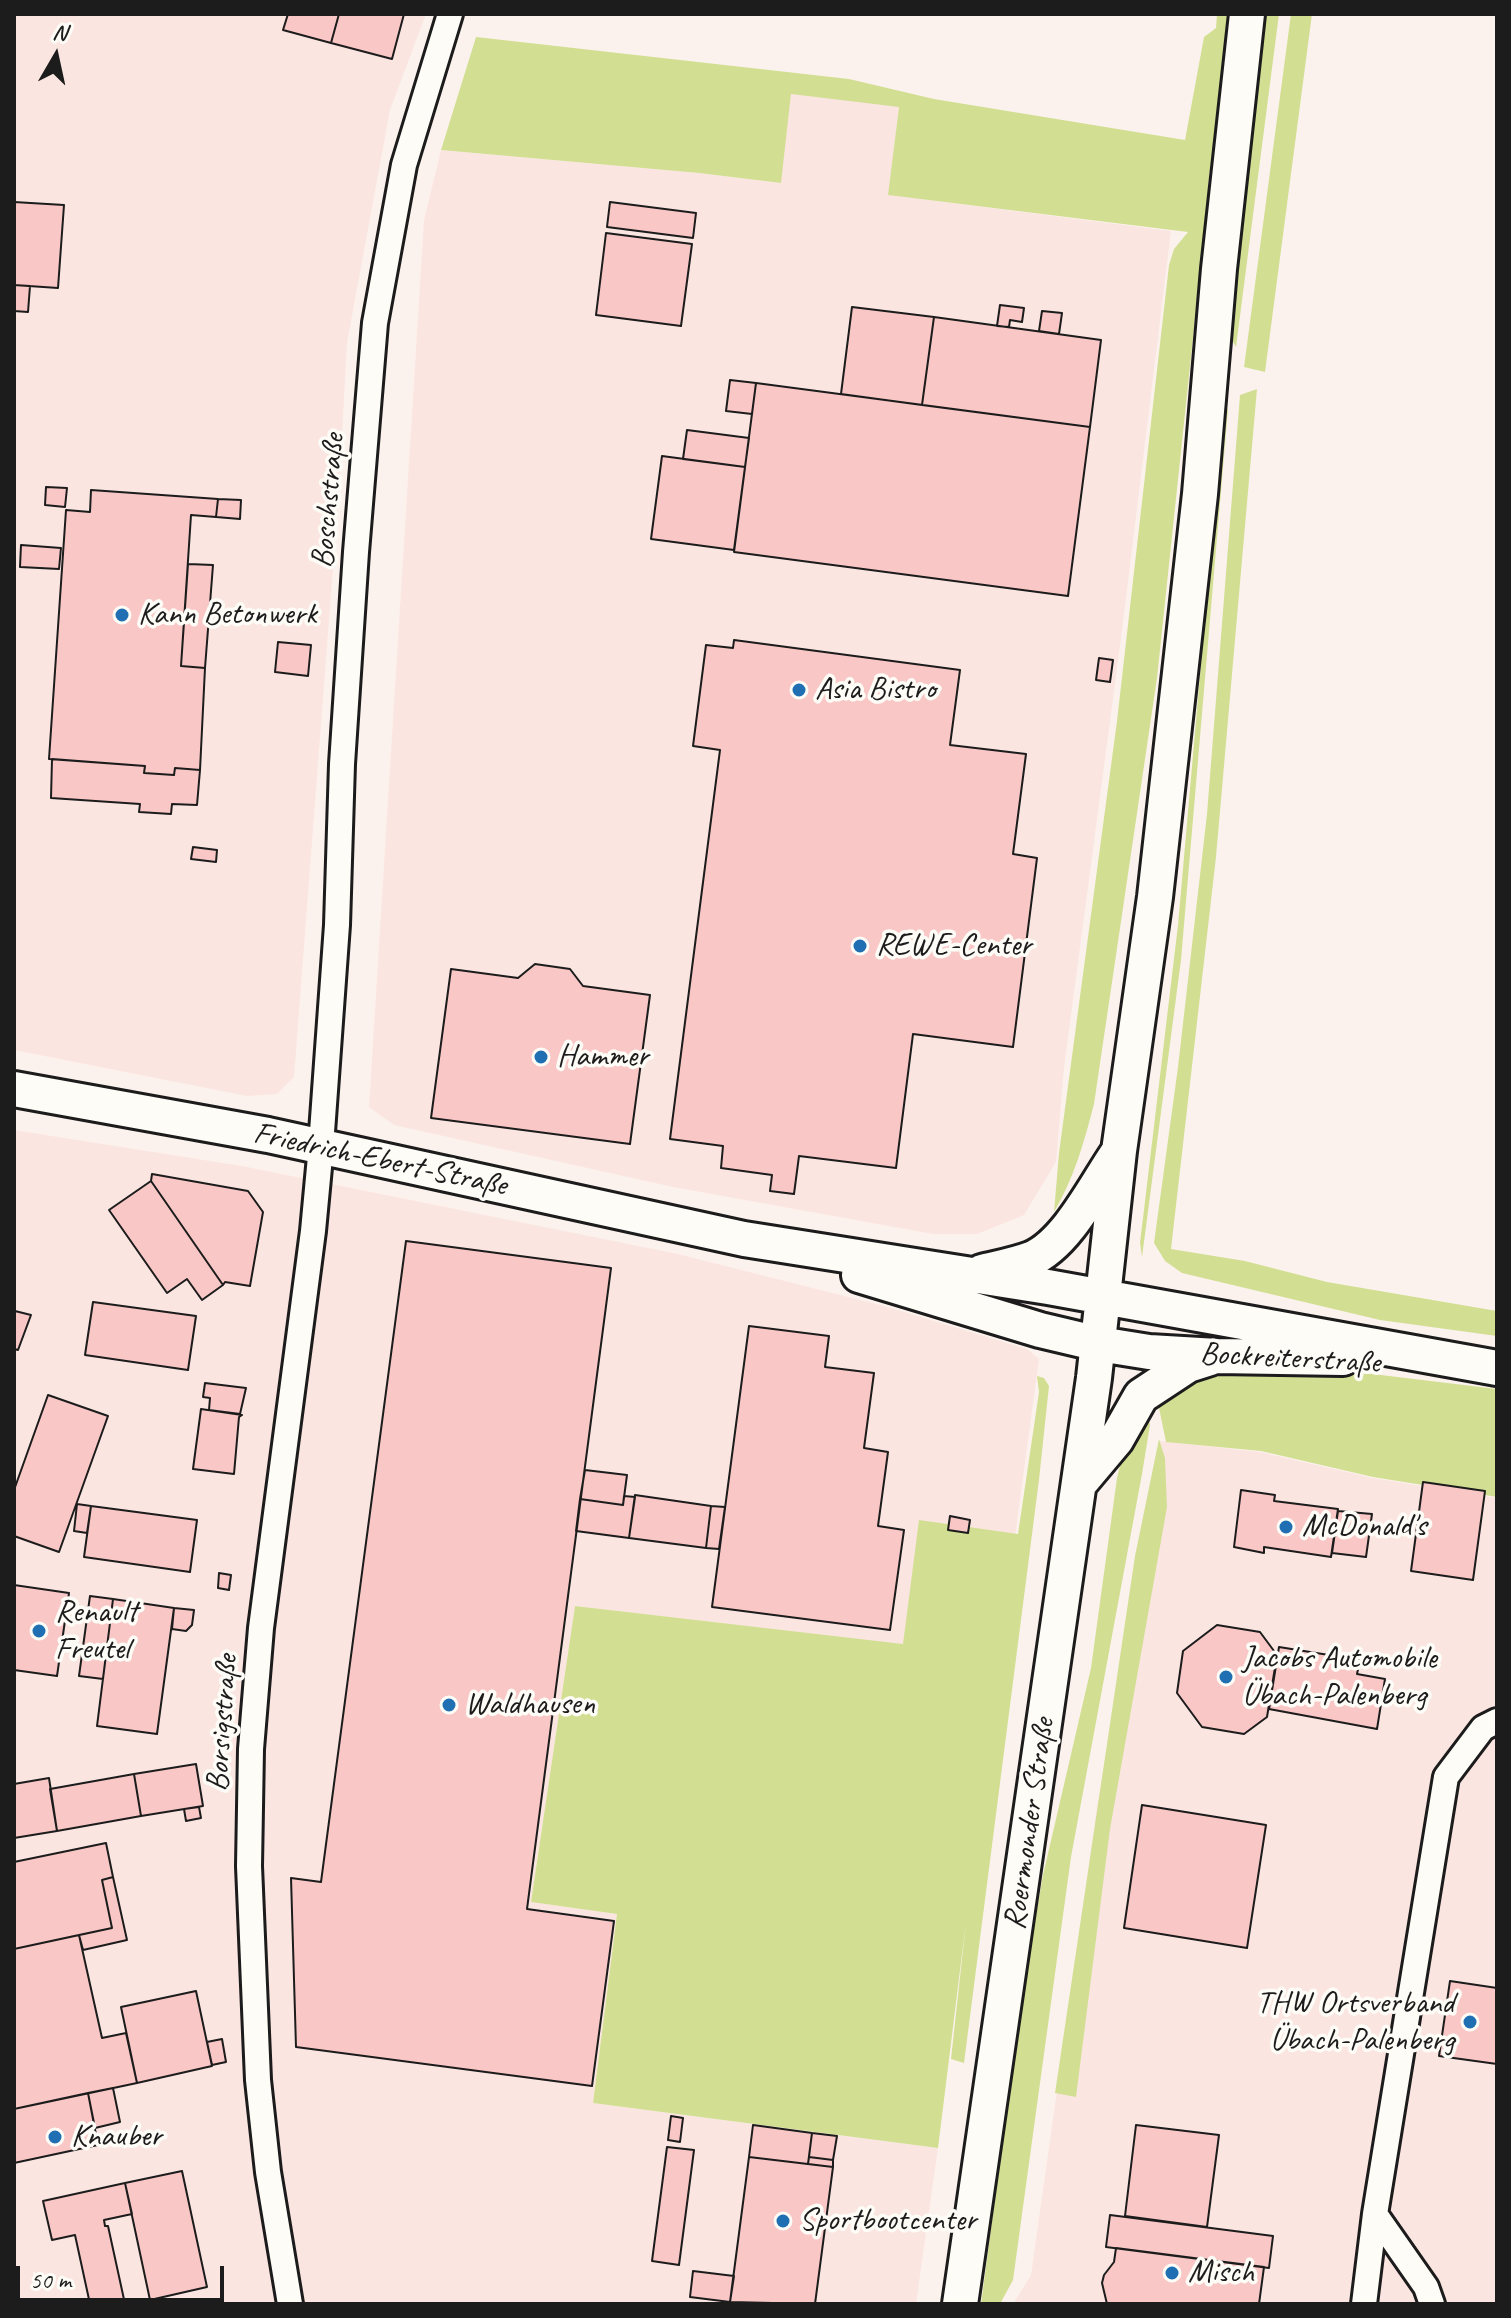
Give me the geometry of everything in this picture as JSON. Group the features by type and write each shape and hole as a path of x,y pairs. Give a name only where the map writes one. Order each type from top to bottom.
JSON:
{"main road":[{"name":"Roermonder Straße","path":"960,2304 1105,1297 1119,1151 1159,866 1200,494 1219,269 1247,14"},
{"name":"Friedrich-Ebert-Straße","path":"14,1089 321,1146 744,1239 1105,1297"},
{"path":"969,1275 1033,1258 1051,1246 1119,1151"},
{"name":"Friedrich-Ebert-Straße","path":"744,1239 1040,1330 1099,1344"},
{"name":"Bockreiterstraße","path":"1105,1297 1489,1367"},
{"name":"Bockreiterstraße","path":"1099,1344 1149,1352 1217,1356 1327,1356 1432,1368 1489,1367"},
{"path":"1079,1484 1116,1440 1141,1396 1188,1365 1217,1356"}],"street":[{"name":"Boschstraße","path":"321,1146 337,925 342,764 375,323 404,165 450,14"},
{"name":"Borsigstraße","path":"290,2304 268,2172 258,2080 249,1866 251,1749 261,1628 313,1231 321,1146"},
{"path":"1364,2304 1375,2214 1446,1777 1483,1728 1497,1721"},
{"path":"1375,2214 1426,2287 1432,2304"}],"shaded area":[{"path":"14,14 426,14 390,110 347,343 339,490 294,1077 277,1094 247,1096 14,1050"},
{"path":"791,93 899,106 889,195 1171,231 1064,1068 1056,1162 1024,1215 977,1234 933,1234 673,1187 394,1125 369,1107 424,220 441,150 780,183"},
{"path":"14,1130 242,1166 678,1254 888,1307 1027,1349 1039,1359 999,1656 575,1606 531,1902 617,1914 593,2103 938,2148 916,2304 14,2304"},
{"path":"1160,1441 1260,1452 1373,1478 1497,1498 1497,2304 1013,2304 1031,2275 1097,1807"}],"green space":[{"path":"1217,14 1231,14 1208,185 1210,233 1204,234 1157,678 1094,1104 1078,1160 1054,1212 1059,1153 1117,721 1169,265 1174,249 1188,232 888,195 899,107 791,94 781,183 441,150 476,37 849,79 934,99 1185,140 1204,37 1216,28"},
{"path":"1264,14 1279,14 1236,347 1228,333"},
{"path":"1291,14 1312,14 1265,372 1244,367"},
{"path":"1257,389 1216,857 1171,1249 1245,1261 1327,1282 1497,1311 1497,1336 1380,1320 1182,1273 1165,1261 1154,1243 1207,814 1240,395"},
{"path":"1228,409 1181,960 1142,1257 1140,1243 1178,925 1223,414"},
{"path":"1290,1364 1497,1389 1497,1497 1373,1477 1261,1451 1166,1442 1158,1403 1196,1369"},
{"path":"1037,1376 1044,1378 1049,1386 1039,1480 964,2063 951,2059 966,1922 938,2148 593,2103 617,1914 531,1902 575,1606 903,1644 919,1520 1018,1534 1039,1392"},
{"path":"1147,1414 1150,1425 1142,1474 1071,1857 1013,2280 1000,2304 981,2304 1021,2003 1043,1875 1091,1668 1117,1478 1127,1436"},
{"path":"1159,1439 1165,1458 1167,1507 1110,1829 1076,2097 1055,2093 1135,1556"}],"building":[{"path":"288,14 339,14 331,43 283,30"},
{"path":"339,14 404,14 392,59 331,43"},
{"path":"14,202 64,205 58,288 14,285"},
{"path":"610,202 696,213 693,238 607,227"},
{"path":"606,233 692,244 681,326 596,315"},
{"path":"14,285 30,286 28,312 14,311"},
{"path":"1000,305 1024,308 1022,322 1010,320 1009,327 997,326"},
{"path":"852,307 934,317 922,405 841,394"},
{"path":"1042,311 1062,313 1059,334 1039,331"},
{"path":"934,317 1101,340 1090,427 922,405"},
{"path":"730,380 756,383 752,414 726,411"},
{"path":"756,383 1090,427 1068,596 734,552"},
{"path":"687,430 749,438 745,467 683,459"},
{"path":"662,456 745,467 734,550 651,539"},
{"path":"46,487 67,488 65,507 45,505"},
{"name":"Kann Betonwerk","path":"91,490 218,499 216,517 191,515 181,666 205,668 200,770 175,768 174,775 144,773 145,766 49,759 66,510 90,512"},
{"path":"218,499 241,500 240,519 216,517"},
{"path":"21,545 61,548 59,569 20,567"},
{"path":"188,564 213,565 205,668 181,666"},
{"name":"REWE-Center","path":"734,640 960,670 950,745 1026,754 1013,854 1037,858 1013,1047 913,1034 896,1168 799,1156 794,1194 770,1191 772,1175 721,1168 723,1146 670,1139 720,750 693,746 706,645 733,648"},
{"path":"278,642 311,645 308,676 275,672"},
{"path":"1099,658 1113,660 1110,682 1096,680"},
{"path":"52,759 145,766 144,773 174,775 175,768 200,770 197,805 172,804 171,814 139,812 140,804 51,798"},
{"path":"193,847 217,850 216,862 191,859"},
{"name":"Hammer","path":"535,964 570,969 583,986 650,995 630,1144 431,1118 451,969 518,978"},
{"path":"152,1174 248,1191 263,1212 250,1286 225,1282 223,1285 151,1181"},
{"path":"151,1181 223,1285 202,1300 187,1279 167,1293 109,1210"},
{"name":"Waldhausen","path":"406,1241 611,1268 527,1909 614,1921 592,2086 296,2047 291,1878 321,1882"},
{"path":"93,1302 196,1316 188,1370 85,1355"},
{"path":"15,1311 31,1315 18,1350 14,1349"},
{"path":"749,1326 829,1336 825,1367 874,1373 864,1448 888,1452 878,1526 904,1530 890,1630 712,1607"},
{"path":"205,1383 246,1388 240,1414 209,1410 210,1398 203,1397"},
{"path":"48,1395 108,1416 59,1552 14,1536 14,1490"},
{"path":"201,1409 242,1415 239,1417 234,1474 193,1469"},
{"path":"585,1470 627,1475 623,1505 580,1499"},
{"path":"1423,1482 1485,1491 1473,1580 1411,1571"},
{"name":"McDonald's","path":"1241,1490 1275,1495 1274,1501 1338,1509 1331,1557 1264,1547 1264,1553 1234,1547"},
{"path":"635,1495 711,1506 706,1548 629,1538"},
{"path":"624,1496 635,1497 629,1538 576,1531 580,1499 623,1505"},
{"path":"77,1504 91,1506 87,1533 74,1531"},
{"path":"91,1506 197,1520 190,1572 84,1557"},
{"path":"711,1506 725,1507 719,1549 706,1548"},
{"path":"1338,1511 1372,1514 1366,1557 1332,1553"},
{"path":"950,1516 970,1520 968,1533 948,1530"},
{"path":"219,1573 231,1575 229,1590 218,1588"},
{"name":"Renault Freutel","path":"14,1585 69,1593 57,1676 14,1670"},
{"path":"90,1596 113,1599 103,1679 79,1676"},
{"path":"113,1599 174,1608 157,1734 97,1726"},
{"path":"174,1608 194,1610 192,1625 186,1631 172,1629"},
{"path":"1217,1625 1260,1632 1277,1655 1267,1717 1244,1734 1202,1727 1177,1693 1183,1651"},
{"path":"1279,1647 1360,1660 1357,1674 1385,1679 1377,1729 1269,1709"},
{"path":"196,1764 203,1806 141,1816 134,1774"},
{"path":"134,1774 141,1816 57,1831 50,1789"},
{"path":"49,1778 57,1831 14,1838 14,1784"},
{"path":"1142,1805 1266,1825 1247,1948 1124,1928"},
{"path":"199,1807 201,1818 186,1821 184,1809"},
{"path":"106,1843 113,1877 102,1880 112,1928 14,1949 14,1862"},
{"path":"113,1877 127,1940 83,1950 79,1935 112,1928 102,1880"},
{"path":"79,1935 102,2038 126,2033 137,2083 14,2109 14,1949"},
{"name":"THW Ortsverband Übach-Palenberg","path":"1450,1981 1497,1988 1497,2064 1439,2056"},
{"path":"196,1991 212,2066 137,2083 121,2007"},
{"path":"222,2039 226,2062 212,2065 207,2042"},
{"path":"113,2088 120,2122 95,2128 88,2093"},
{"name":"Knauber","path":"88,2093 98,2145 14,2163 14,2109"},
{"path":"671,2116 683,2118 680,2142 668,2140"},
{"path":"753,2125 812,2133 808,2164 749,2157"},
{"path":"1136,2125 1219,2135 1207,2227 1125,2216"},
{"path":"812,2133 837,2136 833,2160 809,2157"},
{"path":"667,2147 694,2150 679,2265 652,2261"},
{"name":"Sportbootcenter","path":"749,2157 833,2167 815,2304 730,2302"},
{"path":"809,2157 833,2160 833,2167 808,2164"},
{"path":"182,2171 207,2287 150,2300 125,2183"},
{"path":"125,2183 132,2214 104,2220 105,2226 108,2226 125,2304 90,2304 75,2235 52,2240 43,2201"},
{"path":"1110,2215 1273,2236 1269,2268 1106,2247"},
{"path":"1116,2248 1264,2267 1259,2304 1107,2304 1102,2283 1114,2262"},
{"path":"693,2271 734,2276 730,2302 690,2297"}],"place":[{"name":"Kann Betonwerk","path":"122,615"},
{"name":"Asia Bistro","path":"799,690"},
{"name":"REWE-Center","path":"860,946"},
{"name":"Hammer","path":"541,1057"},
{"name":"McDonald's","path":"1286,1527"},
{"name":"Renault Freutel","path":"39,1631"},
{"name":"Jacobs Automobile Übach-Palenberg","path":"1226,1677"},
{"name":"Waldhausen","path":"449,1705"},
{"name":"THW Ortsverband Übach-Palenberg","path":"1470,2022"},
{"name":"Knauber","path":"55,2137"},
{"name":"Sportbootcenter","path":"783,2221"},
{"name":"Misch","path":"1172,2273"}]}
